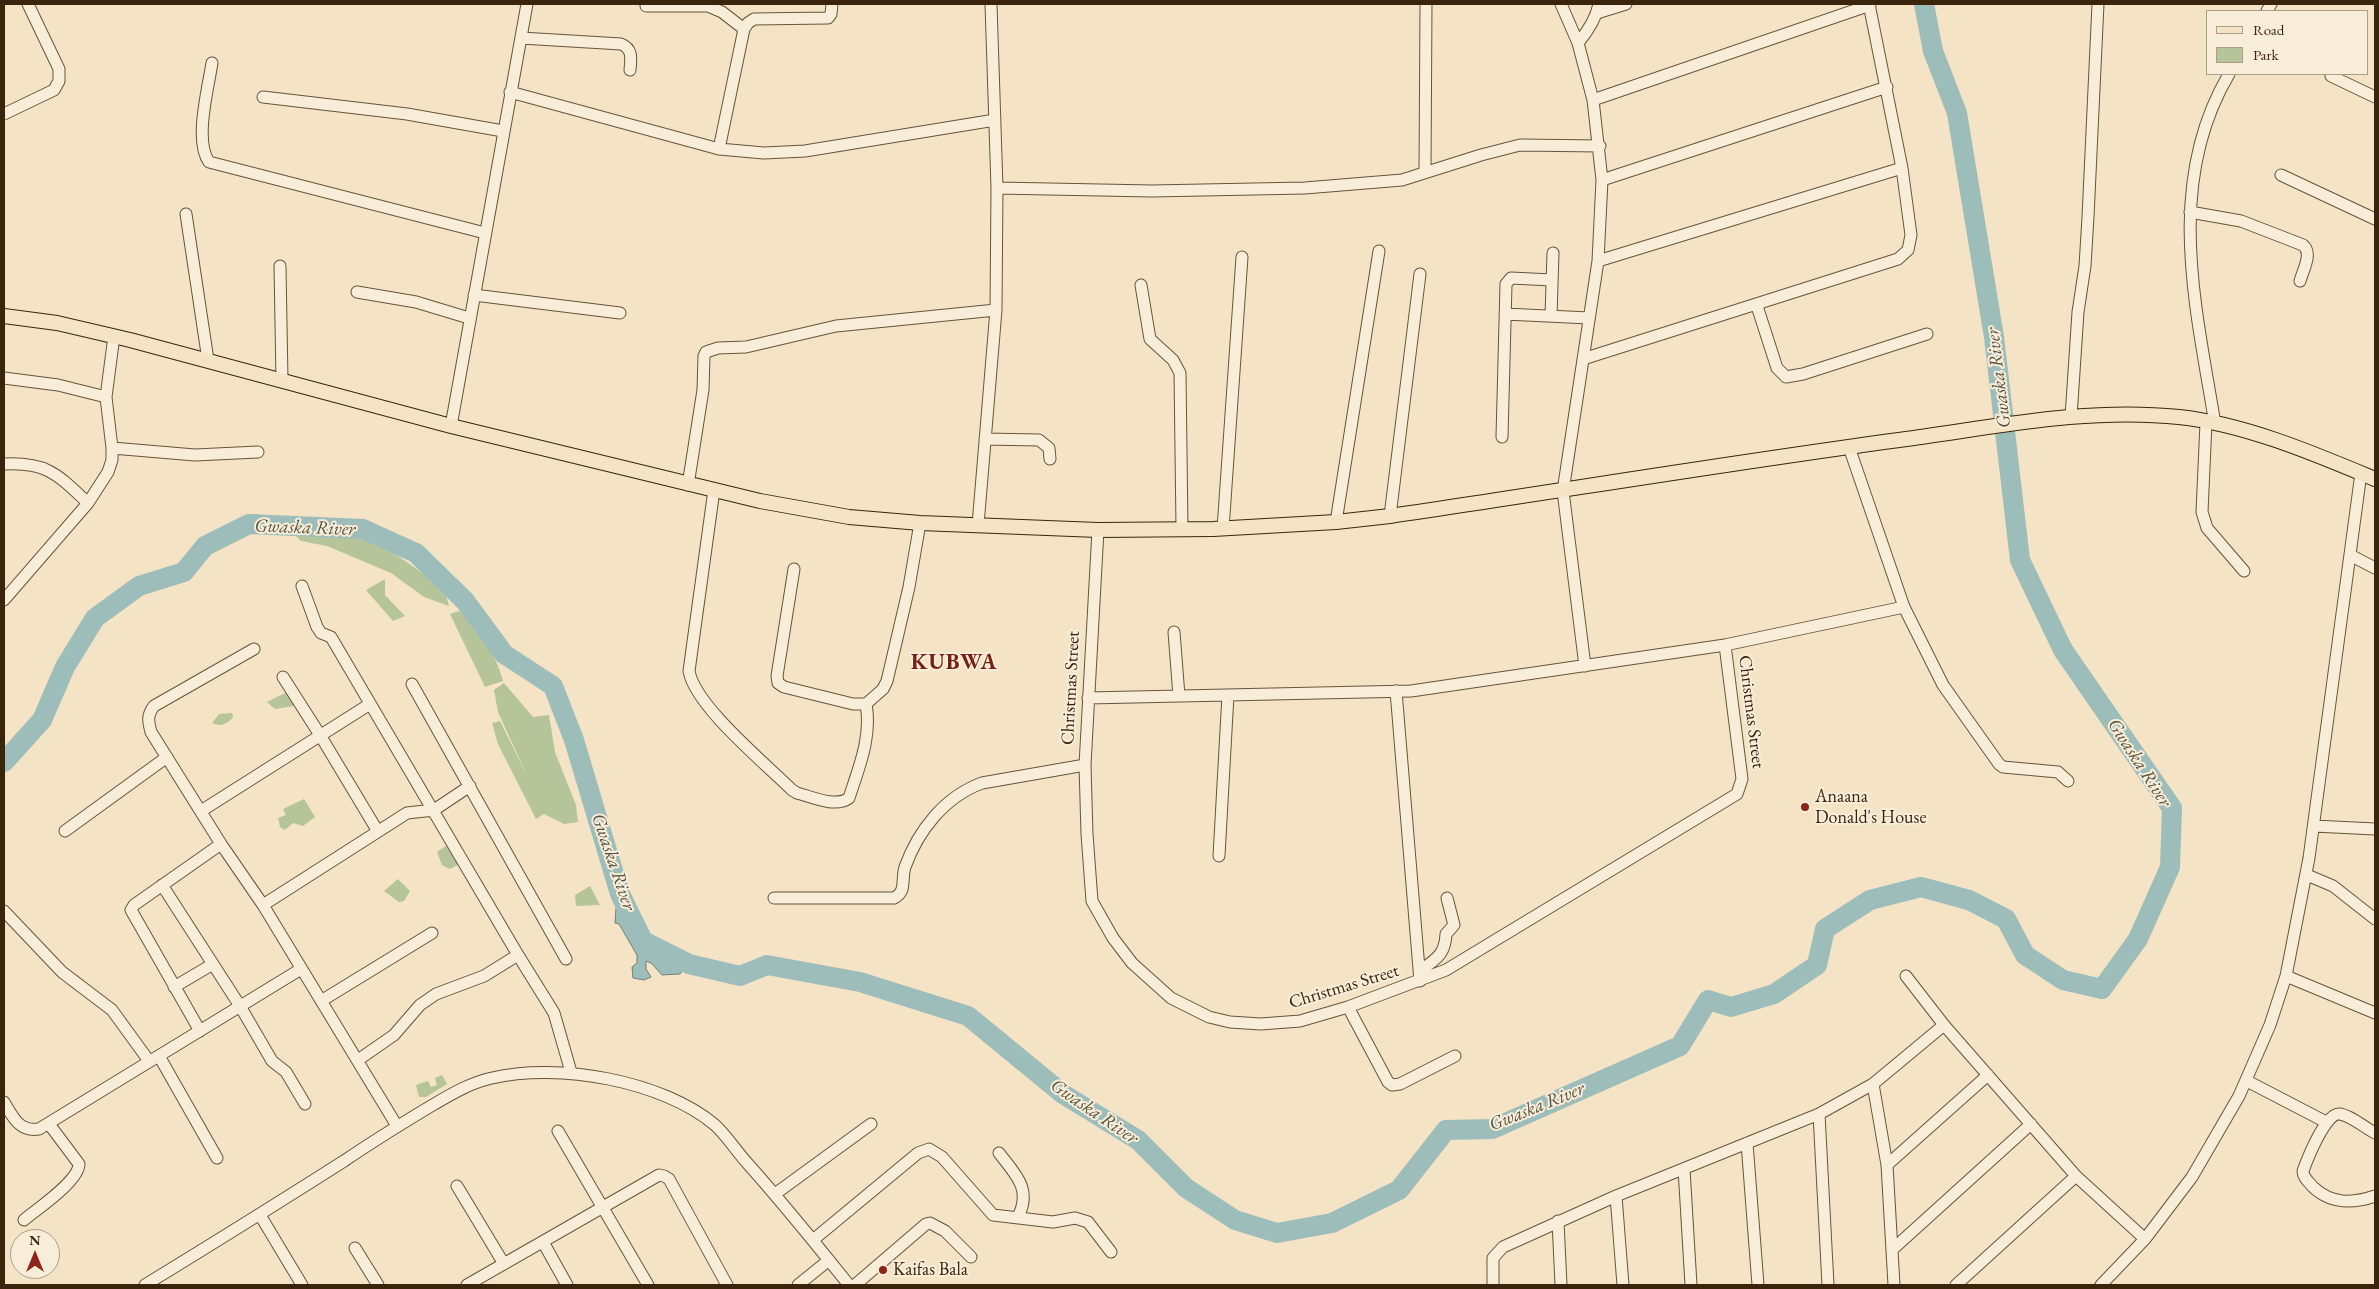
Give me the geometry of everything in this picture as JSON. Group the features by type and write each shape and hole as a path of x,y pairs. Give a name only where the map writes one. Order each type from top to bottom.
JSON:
{"main road":[{"path":"4,316 57,323 114,336 451,426 763,502 849,517 920,523 1098,530 1223,528 1336,522 1390,516 1849,447 2071,417 2146,415 2181,417 2256,434 2375,479"}],"street":[{"path":"4,114 54,90 59,81 59,69 28,4"},
{"path":"451,426 510,92 528,4"},
{"path":"719,149 744,29 748,23 754,20 828,18 831,14 832,4"},
{"path":"978,525 996,310 997,188 991,4"},
{"path":"1426,4 1426,172"},
{"path":"1561,4 1578,44 1593,100 1600,146 1602,180 1598,261 1563,491 1586,666"},
{"path":"1578,44 1598,9 1626,4"},
{"path":"1583,359 1757,306 1898,260 1908,250 1910,235 1902,168 1870,4 1593,100"},
{"path":"2071,417 2078,312 2085,266 2088,227 2098,4"},
{"path":"646,6 708,6 722,12 744,29"},
{"path":"521,38 621,44 628,47 631,52 630,70"},
{"path":"212,63 202,130 203,148 209,162 485,233"},
{"path":"2230,75 2208,118 2199,154 2190,212 2191,277 2211,424 2202,512 2207,528 2244,571"},
{"path":"2331,76 2375,97"},
{"path":"1602,180 1887,87"},
{"path":"510,92 719,149 764,153 805,151 995,120"},
{"path":"263,97 407,114 503,131"},
{"path":"997,188 1152,191 1305,188 1402,180 1520,145 1600,146"},
{"path":"1598,261 1902,168"},
{"path":"2281,176 2375,217"},
{"path":"2190,212 2241,221 2303,245 2307,248 2308,254 2300,281"},
{"path":"186,214 208,360"},
{"path":"1336,522 1379,251"},
{"path":"1551,316 1552,253"},
{"path":"1223,528 1242,257"},
{"path":"280,266 282,380"},
{"path":"1390,516 1420,274"},
{"path":"1502,437 1506,284 1512,278 1552,280"},
{"path":"1141,286 1150,339 1173,360 1180,373 1182,529"},
{"path":"357,292 416,302 469,318"},
{"path":"474,295 620,312"},
{"path":"1757,306 1776,368 1786,377 1803,374 1927,334"},
{"path":"688,485 703,390 704,356 710,349 746,346 836,326 996,310"},
{"path":"1505,314 1589,318"},
{"path":"4,600 88,503 108,472 112,448 106,397 114,336"},
{"path":"4,378 58,385 106,397"},
{"path":"985,439 1039,440 1049,448 1050,459"},
{"path":"1849,447 1904,607 1943,686 1999,764 2003,767 2058,772 2068,781"},
{"path":"112,448 195,455 258,452"},
{"path":"4,464 21,463 41,467 56,473 88,503"},
{"path":"2100,1285 2145,1239 2192,1177 2247,1081 2270,1025 2286,976 2307,875 2361,473"},
{"path":"714,490 689,671 691,680 711,710 792,790 837,803 844,802 849,798 867,740 869,727 866,704"},
{"path":"794,569 777,676 778,683 784,687 853,704 866,704 878,694 887,681 909,587 920,523"},
{"name":"Christmas Street","path":"1098,530 1085,765 1086,834 1092,901 1121,950 1154,984 1171,998 1189,1008 1209,1017 1230,1022 1281,1024 1316,1017 1348,1007 1472,956 1737,794 1742,779 1725,645"},
{"path":"2350,555 2375,568"},
{"path":"302,586 317,627 321,633 331,637 554,1013 571,1072"},
{"path":"1088,698 1411,691 1725,645 1904,607"},
{"path":"1174,632 1179,696"},
{"path":"254,649 154,706 150,712 148,723 151,732 221,844 263,905 397,1126"},
{"path":"283,677 377,830"},
{"path":"412,684 566,959"},
{"path":"1396,691 1420,976"},
{"path":"1219,856 1228,695"},
{"path":"201,811 370,704"},
{"path":"65,831 167,757"},
{"path":"774,898 894,898 900,895 903,890 904,870 922,833 939,810 956,796 968,788 982,783 1085,765"},
{"path":"263,905 377,830 407,813 434,810 470,786"},
{"path":"2314,826 2375,829"},
{"path":"200,1031 131,912 134,906 221,844"},
{"path":"2307,875 2333,886 2375,919"},
{"path":"162,885 240,1006 272,1061 286,1072 305,1104"},
{"path":"1420,976 1442,954 1446,934 1454,925 1447,898"},
{"path":"4,911 62,972 112,1010 154,1058 216,1158"},
{"path":"321,1002 432,932"},
{"path":"358,1060 394,1035 420,1005 436,994 484,976 518,955"},
{"path":"174,988 213,964"},
{"path":"4,1102 20,1126 32,1130 49,1124 301,969"},
{"path":"1906,976 1944,1025 2076,1176 2145,1239"},
{"path":"2286,976 2375,1013"},
{"path":"1348,1007 1388,1082 1392,1086 1400,1084 1455,1056"},
{"path":"1493,1285 1492,1264 1496,1252 1558,1220 1819,1114 1873,1084 1944,1025"},
{"path":"145,1285 260,1215 397,1126 464,1087 492,1078 520,1073 571,1072 624,1083 656,1093 686,1107 716,1126 775,1194 849,1285"},
{"path":"1887,1165 1988,1076"},
{"path":"2247,1081 2326,1122"},
{"path":"1873,1084 1887,1165 1894,1285"},
{"path":"2375,1133 2338,1113 2326,1122 2302,1172 2305,1179 2329,1199 2351,1201 2375,1196"},
{"path":"1819,1114 1828,1285"},
{"path":"24,1220 71,1180 79,1169 79,1164 49,1124"},
{"path":"775,1194 872,1124"},
{"path":"1893,1249 2031,1124"},
{"path":"558,1131 648,1285"},
{"path":"1747,1143 1758,1285"},
{"path":"812,1240 918,1153 929,1149 942,1157 992,1215 1053,1222 1075,1218 1088,1222 1111,1252"},
{"path":"999,1153 1018,1178 1024,1192 1024,1204 1018,1217"},
{"path":"1684,1169 1691,1285"},
{"path":"467,1285 659,1175 669,1179 727,1285"},
{"path":"1956,1285 2076,1176"},
{"path":"457,1186 504,1264"},
{"path":"1616,1196 1623,1285"},
{"path":"260,1215 302,1285"},
{"path":"1558,1220 1561,1285"},
{"path":"855,1285 926,1224 930,1223 945,1231 971,1257"},
{"path":"543,1242 568,1285"},
{"path":"355,1248 378,1285"},
{"path":"798,1285 829,1260"}],"green space":[{"path":"288,529 357,534 398,556 444,588 449,606 424,597 391,573 327,546 301,541"},
{"path":"385,579 385,595 405,616 393,621 366,590"},
{"path":"459,611 486,643 496,661 503,681 485,687 450,614"},
{"path":"504,683 533,717 549,715 555,752 576,805 578,822 564,824 544,814 536,819 498,744 492,723 500,721 529,780 498,712 494,690"},
{"path":"287,692 294,706 275,709 267,702"},
{"path":"232,713 233,717 226,723 218,725 212,723 219,714"},
{"path":"304,799 315,817 303,826 293,823 285,830 280,827 278,818 286,815 283,809"},
{"path":"446,846 459,864 450,869 442,865 437,852"},
{"path":"398,879 410,891 404,901 399,902 384,891"},
{"path":"590,886 600,905 576,906 575,895"},
{"path":"442,1075 447,1084 426,1097 419,1097 416,1085 428,1081 431,1087 437,1085 435,1078"}],"water":[{"path":"622,904 641,945 686,965 680,974 662,975 651,963 646,961 646,969 651,977 644,980 633,978 632,967 637,963 637,955 619,924 615,923 616,908"}],"waterway":[{"name":"Gwaska River","path":"4,762 42,720 65,667 95,618 139,586 184,572 205,546 249,524 363,529 416,553 465,601 504,654 553,686 574,740 620,894 643,941 689,964 740,976 767,965 860,982 968,1016 1063,1094 1138,1140 1186,1188 1235,1220 1277,1233 1332,1223 1399,1190 1446,1130 1492,1129 1680,1046 1708,1000 1731,1007 1774,994 1817,965 1825,929 1870,900 1921,887 1969,900 2006,919 2025,955 2063,980 2102,989 2138,939 2170,867 2172,808 2063,650 2020,560 1994,337 1957,113 1933,51 1924,4"}],"place":[{"name":"Anaana Donald's House","path":"1805,807"},
{"name":"Kaifas Bala","path":"883,1270"}],"district":[{"name":"KUBWA","path":"954,663"}]}
